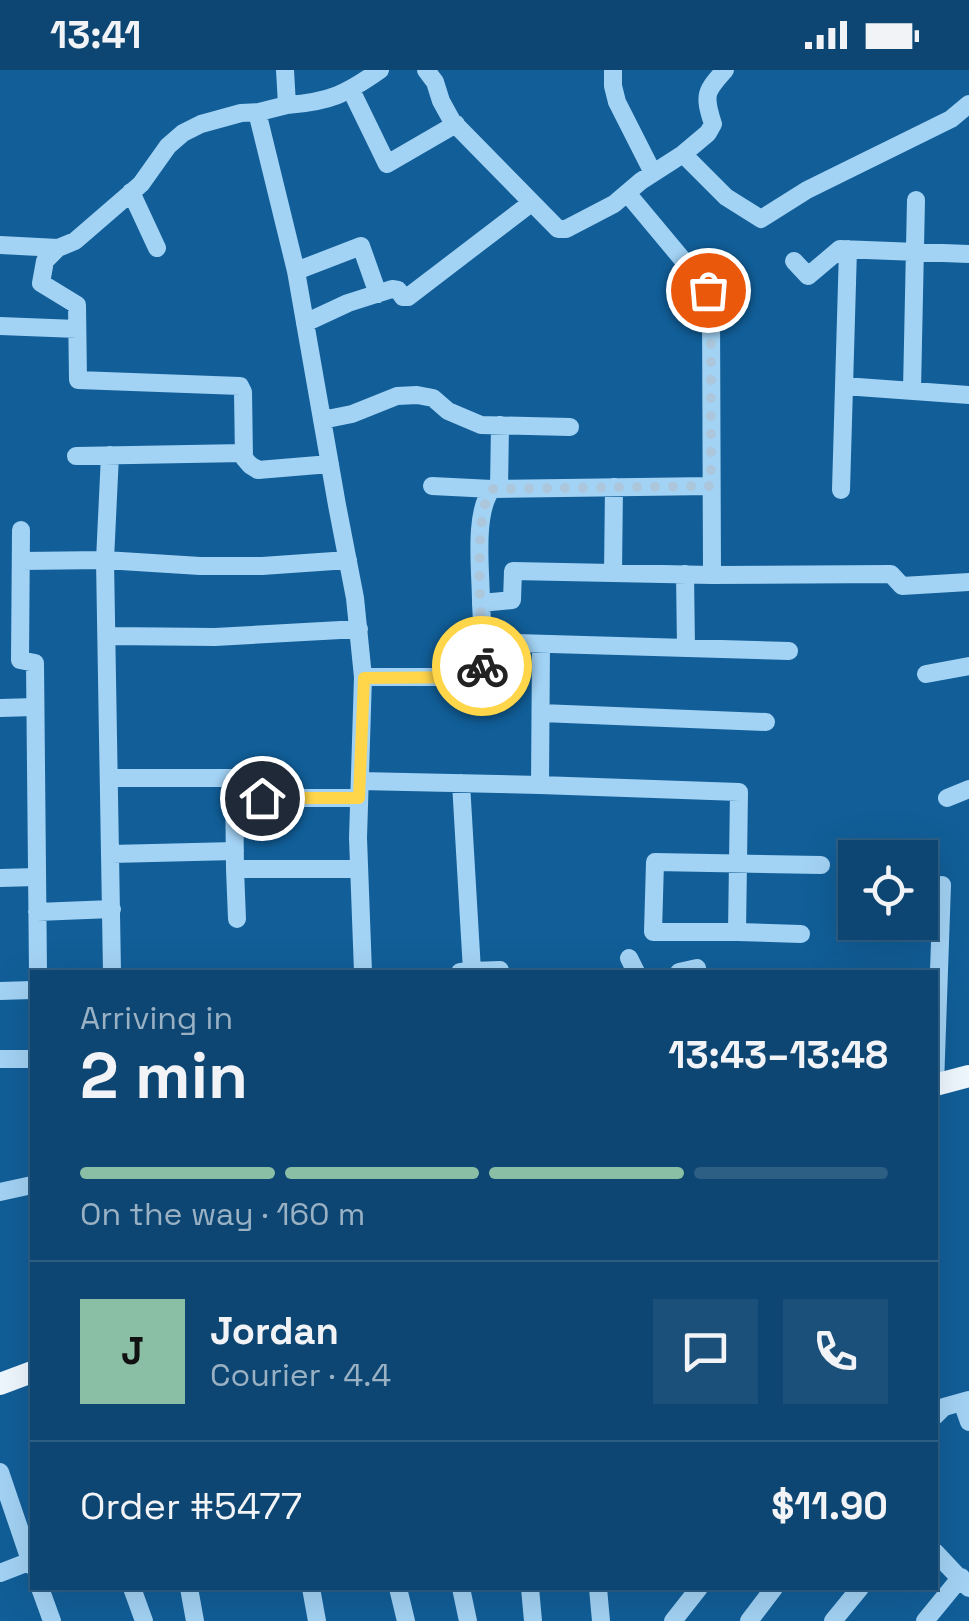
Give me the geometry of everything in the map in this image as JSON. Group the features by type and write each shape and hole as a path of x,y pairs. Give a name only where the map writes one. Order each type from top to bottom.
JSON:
{"main road":[{"path":"938,1084 969,1076"},
{"path":"0,1384 30,1373"}],"street":[{"path":"285,70 287,105"},
{"path":"330,464 258,470 250,466 244,458 240,386 78,380 77,305 41,283 41,273 45,261 58,248 75,241 141,184 182,133 241,113 316,103 344,94 380,70"},
{"path":"426,70 456,124 558,229 566,229 614,204 708,132 713,124 708,92 726,70"},
{"path":"613,70 618,102 653,173"},
{"path":"350,90 387,164 456,124"},
{"path":"683,154 726,196 760,219 807,190 950,119 969,104"},
{"path":"259,112 296,271 356,598 364,678 359,868 363,970"},
{"path":"132,192 157,248"},
{"path":"627,193 708,290 712,575"},
{"path":"912,390 916,200"},
{"path":"305,324 392,288 408,297 531,204"},
{"path":"0,245 58,248"},
{"path":"296,271 361,246 378,294"},
{"path":"794,262 808,276 840,249 969,254"},
{"path":"841,490 848,250"},
{"path":"0,326 78,329"},
{"path":"844,386 969,395"},
{"path":"322,420 352,414 397,396 417,394 433,398 448,412 481,424 570,427"},
{"path":"364,678 482,677 481,523 484,498 495,489 500,425"},
{"path":"76,456 244,453"},
{"path":"110,455 105,560 112,970"},
{"path":"432,486 495,489 711,486"},
{"path":"613,573 614,487"},
{"path":"21,530 20,660 35,663 38,970"},
{"path":"20,561 262,566 348,560"},
{"path":"481,602 512,600 514,570 890,574 902,586 969,582"},
{"path":"685,574 686,648"},
{"path":"107,636 216,637 358,629"},
{"path":"483,642 789,651"},
{"path":"540,784 542,644"},
{"path":"926,674 968,670"},
{"path":"0,708 35,706"},
{"path":"541,713 766,722"},
{"path":"110,778 234,778 237,919"},
{"path":"461,783 466,970"},
{"path":"262,798 461,783 739,792 737,932"},
{"path":"947,798 969,789"},
{"path":"111,854 359,868"},
{"path":"800,934 652,932 654,862 821,865"},
{"path":"0,878 37,878"},
{"path":"938,999 942,885"},
{"path":"37,912 112,909"},
{"path":"0,991 30,990"},
{"path":"0,1059 30,1059"},
{"path":"0,1192 30,1185"},
{"path":"938,1411 966,1401 969,1422"},
{"path":"0,1472 30,1557"},
{"path":"925,1621 965,1582 938,1555"},
{"path":"0,1572 30,1564"},
{"path":"41,1590 52,1621"},
{"path":"133,1590 144,1621"},
{"path":"189,1590 196,1621"},
{"path":"311,1590 317,1621"},
{"path":"398,1590 406,1621"},
{"path":"461,1590 468,1621"},
{"path":"530,1590 533,1621"},
{"path":"598,1590 601,1621"},
{"path":"673,1621 698,1590"},
{"path":"750,1621 773,1590"},
{"path":"833,1621 858,1590"}],"way so far":[{"path":"482,666 481,523 484,498 492,489 711,486 708,290"}],"route":[{"path":"262,798 359,798 364,678 482,677 482,666"}]}
